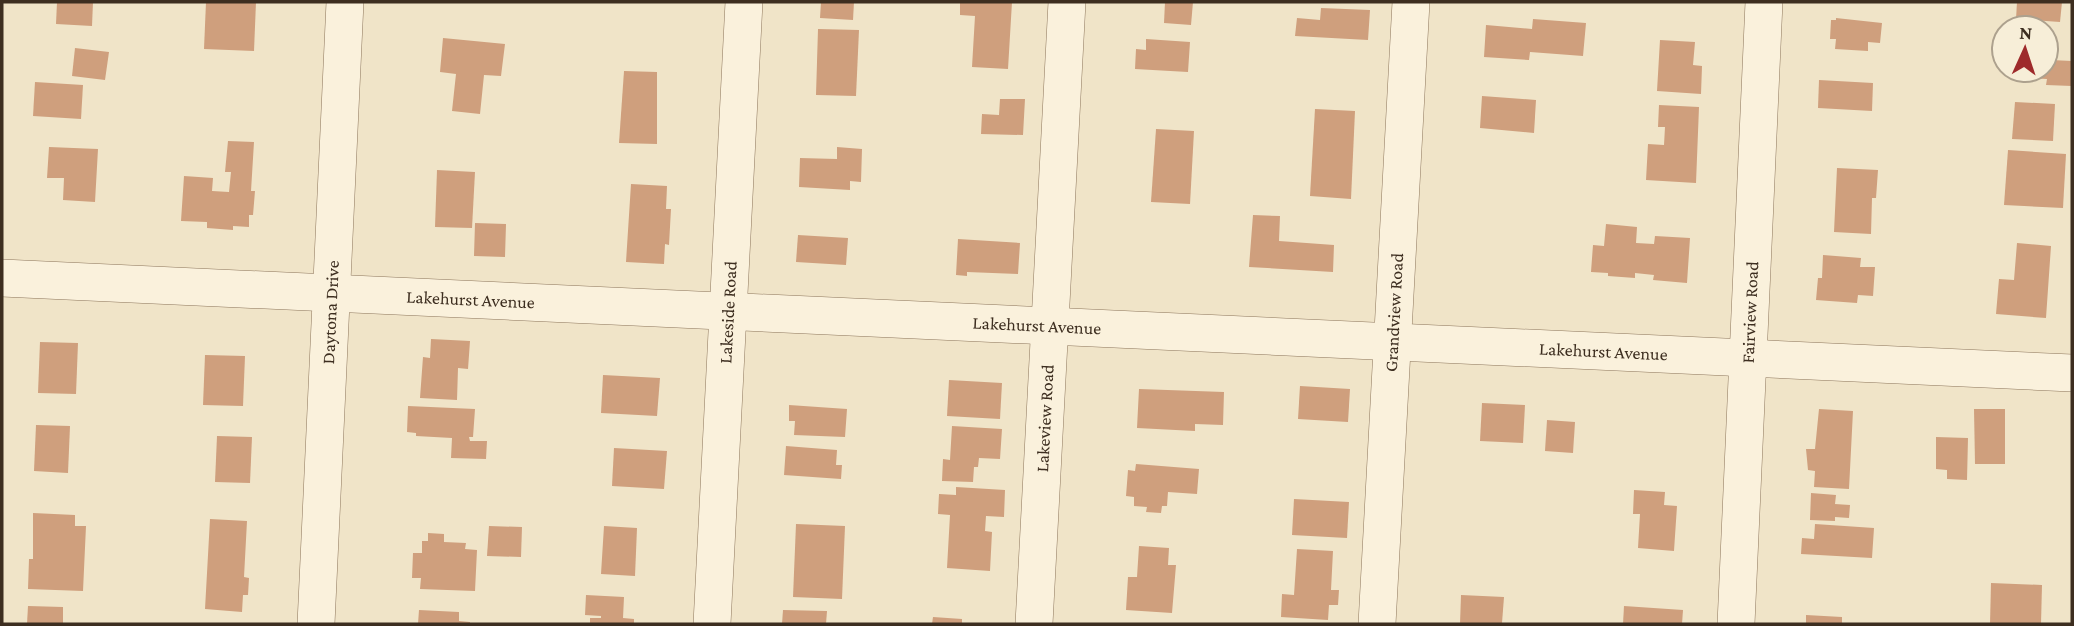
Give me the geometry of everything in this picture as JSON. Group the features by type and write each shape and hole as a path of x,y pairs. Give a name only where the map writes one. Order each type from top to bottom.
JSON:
{"street":[{"name":"Daytona Drive","path":"316,624 345,2"},
{"name":"Lakeside Road","path":"712,624 744,2"},
{"name":"Lakeview Road","path":"1034,624 1067,2"},
{"name":"Grandview Road","path":"1377,624 1411,2"},
{"name":"Fairview Road","path":"1736,624 1764,2"},
{"name":"Lakehurst Avenue","path":"2,278 2072,373"}],"building":[{"path":"57,2 93,2 92,26 56,24"},
{"path":"206,2 256,2 254,51 204,49"},
{"path":"821,2 854,2 853,20 820,18"},
{"path":"960,2 1012,2 1008,69 972,67 975,16 960,15"},
{"path":"1165,2 1193,2 1191,25 1164,23"},
{"path":"2017,2 2062,2 2060,22 2060,14 2016,14"},
{"path":"1321,8 1370,10 1368,40 1295,36 1297,18 1320,20"},
{"path":"1836,18 1882,23 1880,43 1868,42 1868,51 1835,49 1836,39 1830,39 1831,20"},
{"path":"1533,19 1586,23 1583,56 1530,52 1529,60 1484,57 1486,25 1532,29"},
{"path":"818,29 859,30 856,96 816,95"},
{"path":"443,38 505,44 501,76 484,75 480,114 452,111 456,74 440,72"},
{"path":"1146,39 1190,42 1188,72 1135,69 1136,49 1146,50"},
{"path":"1660,40 1695,42 1693,65 1702,66 1701,94 1657,91"},
{"path":"75,48 109,52 105,80 72,76"},
{"path":"2060,60 2072,61 2072,86 2046,85 2060,84"},
{"path":"624,71 657,72 657,144 619,143"},
{"path":"1819,80 1873,83 1872,111 1818,108"},
{"path":"35,82 83,85 81,119 33,116"},
{"path":"1482,96 1536,100 1534,133 1480,128"},
{"path":"1000,99 1025,99 1023,135 981,134 982,114 999,115"},
{"path":"2015,102 2055,104 2053,141 2012,139"},
{"path":"1659,105 1699,107 1696,183 1646,180 1648,144 1664,145 1665,127 1658,127"},
{"path":"1315,109 1355,111 1351,199 1310,196"},
{"path":"1156,129 1194,131 1190,204 1151,202"},
{"path":"228,141 254,142 251,191 255,191 249,227 233,226 233,230 207,228 207,222 181,221 184,176 213,178 212,191 229,192 231,172 225,172"},
{"path":"49,147 98,149 95,202 63,200 64,178 47,178"},
{"path":"837,147 862,149 861,182 850,181 850,190 799,187 800,158 837,159"},
{"path":"2008,150 2066,154 2063,208 2004,205"},
{"path":"1837,168 1878,170 1876,198 1872,198 1871,234 1834,232"},
{"path":"437,170 475,172 472,228 435,227"},
{"path":"631,184 667,186 666,209 671,209 669,245 665,244 664,264 626,262"},
{"path":"1253,215 1280,216 1279,241 1334,245 1333,272 1249,267"},
{"path":"475,223 506,224 505,257 474,256"},
{"path":"1606,224 1637,227 1636,243 1654,244 1655,236 1690,238 1687,283 1653,280 1654,275 1635,273 1635,278 1591,272 1593,245 1604,246"},
{"path":"798,235 848,238 846,265 796,262"},
{"path":"958,239 1020,243 1018,274 967,272 967,276 956,275"},
{"path":"2017,243 2051,246 2046,318 1996,314 1999,279 2014,280"},
{"path":"1823,255 1861,258 1860,267 1875,267 1873,296 1858,295 1857,303 1816,300 1818,278 1822,278"},
{"path":"431,339 470,341 468,369 458,368 457,400 420,398 423,357 430,358"},
{"path":"40,342 78,343 76,394 38,393"},
{"path":"205,355 245,356 243,406 203,405"},
{"path":"603,375 660,378 657,416 601,413"},
{"path":"949,380 1002,383 1000,419 947,416"},
{"path":"1300,386 1350,389 1348,422 1298,419"},
{"path":"1139,389 1224,392 1223,425 1195,424 1195,431 1137,428"},
{"path":"1482,403 1525,405 1523,443 1480,441"},
{"path":"789,405 847,409 845,437 794,435 795,421 789,421"},
{"path":"408,406 475,409 473,437 469,437 470,441 487,441 486,459 451,458 452,438 416,436 416,433 407,432"},
{"path":"1819,409 1853,411 1849,489 1814,487 1815,471 1808,470 1806,449 1815,449"},
{"path":"1974,409 2005,409 2005,464 1975,464"},
{"path":"1547,420 1575,422 1573,453 1545,451"},
{"path":"36,425 70,426 68,473 34,471"},
{"path":"952,426 1002,429 1000,459 979,458 978,467 974,467 973,482 942,481 943,459 950,460"},
{"path":"217,436 252,437 250,483 215,482"},
{"path":"1936,437 1968,438 1967,480 1947,479 1947,470 1936,469"},
{"path":"786,446 837,450 836,465 842,465 841,479 784,475"},
{"path":"614,448 667,451 664,489 612,486"},
{"path":"1136,464 1199,469 1197,494 1168,492 1167,506 1162,506 1161,513 1146,512 1147,507 1134,506 1134,497 1126,496 1128,470 1135,471"},
{"path":"956,487 1005,490 1004,517 986,516 985,531 992,532 990,571 947,568 950,515 938,514 939,494 956,495"},
{"path":"1634,490 1665,492 1664,505 1677,506 1674,551 1638,548 1640,514 1633,514"},
{"path":"1811,493 1836,495 1835,504 1850,505 1849,518 1835,517 1835,521 1810,520"},
{"path":"1294,499 1349,502 1347,538 1292,535"},
{"path":"33,513 75,515 75,526 86,526 83,591 28,589 29,559 33,559"},
{"path":"210,519 247,521 244,577 249,578 248,595 243,595 242,612 205,609"},
{"path":"796,524 845,526 842,599 793,597"},
{"path":"1815,524 1874,528 1872,558 1801,554 1802,538 1814,539"},
{"path":"489,526 522,527 521,557 487,556"},
{"path":"604,526 637,528 635,576 601,574"},
{"path":"428,533 444,534 444,542 466,543 465,549 477,550 475,591 420,589 421,578 412,578 413,553 422,553 422,541 428,541"},
{"path":"1139,546 1169,548 1168,565 1176,565 1172,613 1126,610 1128,577 1137,577"},
{"path":"1297,549 1333,551 1331,590 1339,590 1338,605 1329,605 1328,620 1281,617 1282,594 1294,595"},
{"path":"1991,583 2042,585 2041,624 1990,624"},
{"path":"586,595 624,597 623,618 634,619 634,624 590,624 590,618 601,616 585,615"},
{"path":"1461,595 1504,597 1502,623 1460,624"},
{"path":"28,606 63,607 63,624 27,624"},
{"path":"1624,606 1683,610 1682,624 1623,624"},
{"path":"419,610 459,612 459,621 470,624 418,624"},
{"path":"783,610 827,611 826,624 782,624"},
{"path":"1806,615 1842,617 1842,624 1806,624"},
{"path":"933,617 962,619 962,624 932,624"}]}
